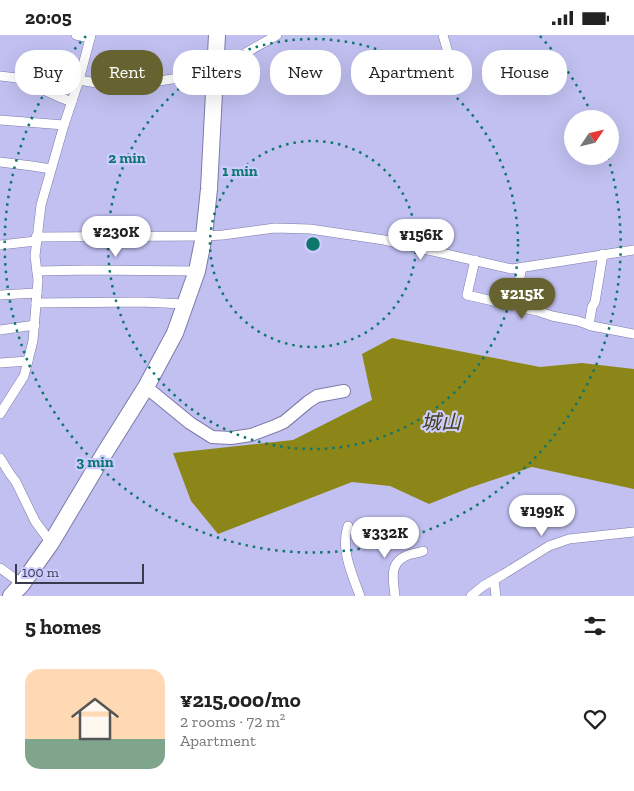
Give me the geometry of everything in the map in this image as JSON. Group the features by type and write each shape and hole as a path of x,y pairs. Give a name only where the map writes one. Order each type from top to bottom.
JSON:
{"highway":[{"path":"217,35 217,50"},
{"path":"16,590 51,543 146,387 175,333 197,271 204,236 209,189 214,95"}],"street":[{"path":"76,35 90,36 81,72"},
{"path":"251,50 277,35"},
{"path":"443,35 447,50"},
{"path":"0,76 17,78 72,102"},
{"path":"81,80 120,87 173,79"},
{"path":"0,414 24,376 33,341 37,293 36,239 41,205 74,95"},
{"path":"0,120 64,125"},
{"path":"0,162 51,169"},
{"path":"0,245 36,239 204,236 275,228 310,229 384,240 512,269 634,250"},
{"path":"589,325 603,254"},
{"path":"475,260 467,295 634,334"},
{"path":"514,306 522,267"},
{"path":"37,271 197,271"},
{"path":"0,295 37,293"},
{"path":"36,303 141,302 185,304"},
{"path":"0,330 35,325"},
{"path":"0,363 28,361"},
{"path":"146,387 190,423 212,437 231,438 251,435 275,426 284,422 317,396 344,391"},
{"path":"0,458 16,482 35,521 51,543"},
{"path":"348,526 344,536 346,551 360,596"},
{"path":"470,596 549,546 569,539 634,532"},
{"path":"395,596 393,568 404,557 423,551"},
{"path":"0,568 16,590"},
{"path":"494,580 496,596"}],"green space":[{"name":"城山","path":"392,338 540,367 582,363 634,369 634,489 532,467 469,488 429,504 390,486 352,482 218,534 191,501 173,453 293,440 372,400 362,354"}]}
